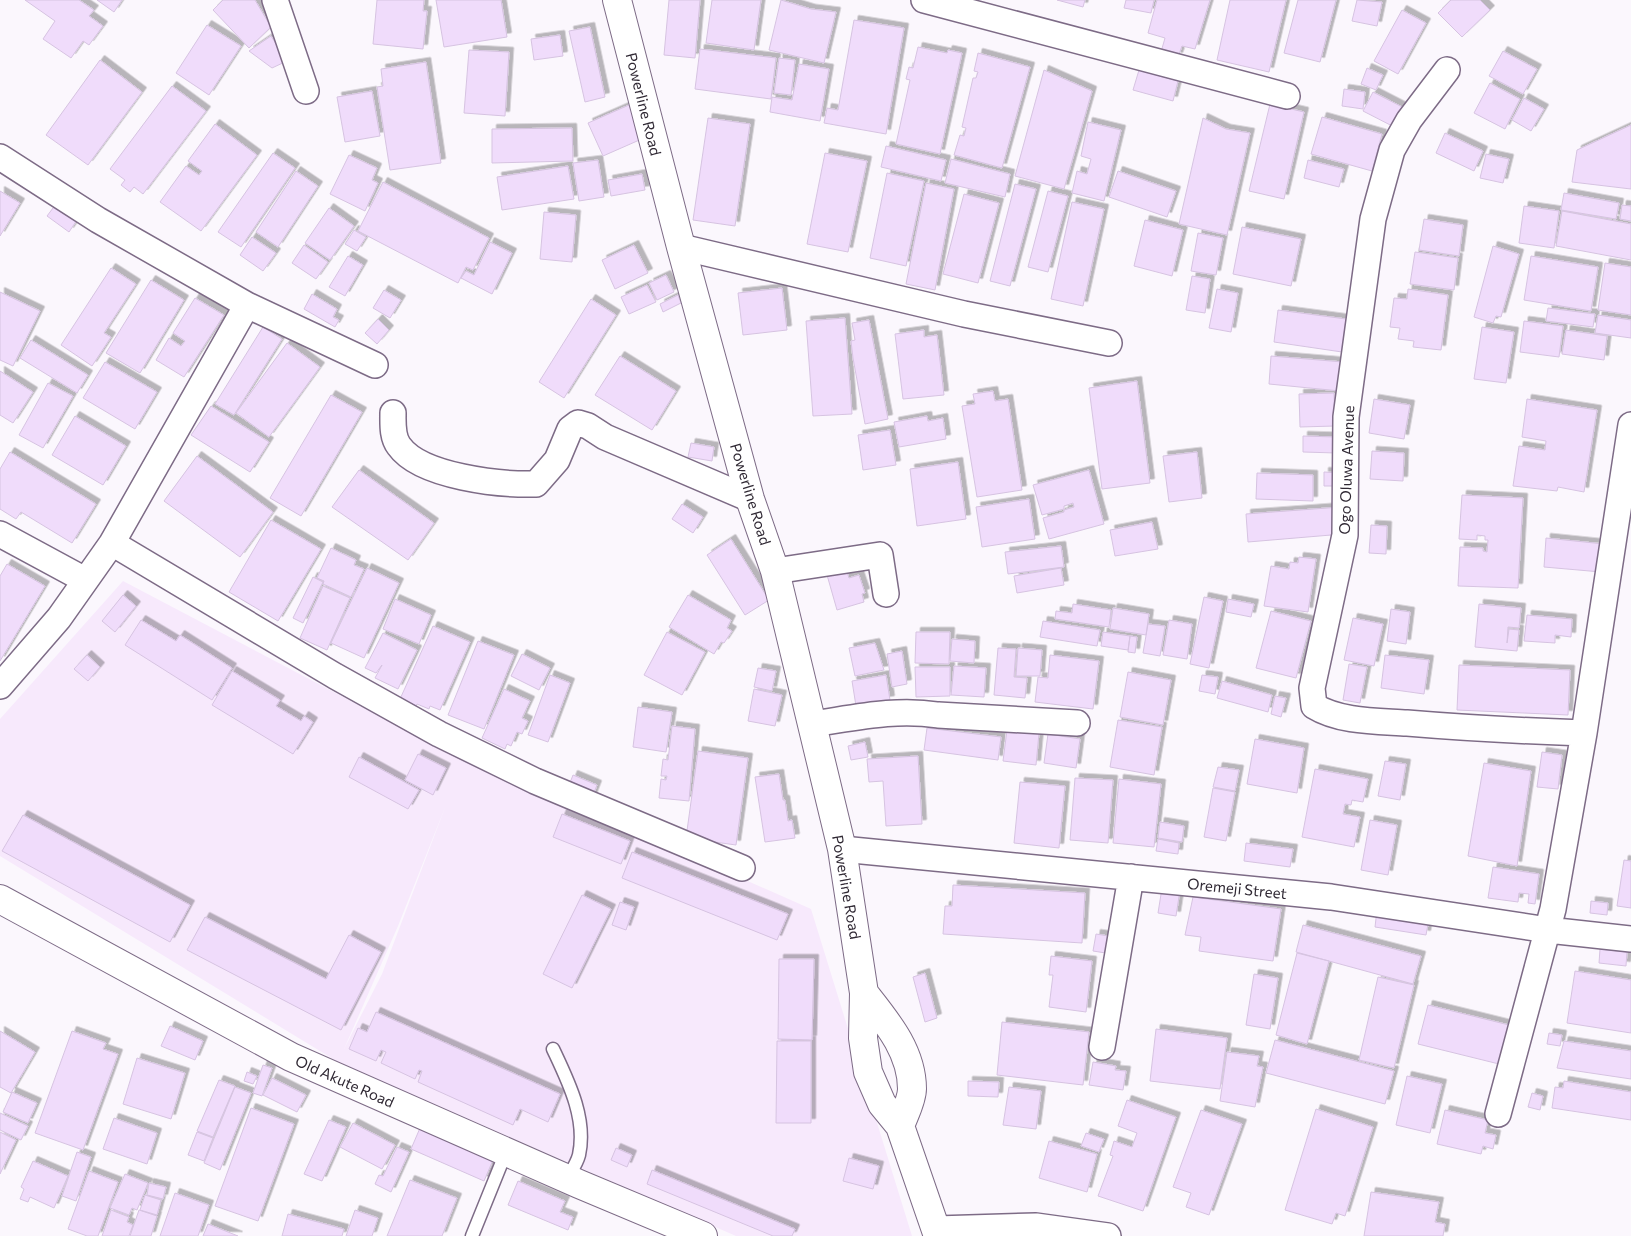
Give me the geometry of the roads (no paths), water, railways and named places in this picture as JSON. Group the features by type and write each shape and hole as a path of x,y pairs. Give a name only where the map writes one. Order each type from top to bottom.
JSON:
{"street":[{"path":"275,0 306,92"},
{"name":"Powerline Road","path":"617,0 681,247 750,499 775,571 842,849 864,993 863,1038 868,1072 882,1104 900,1126 937,1232"},
{"path":"924,0 1287,96"},
{"name":"Ogo Oluwa Avenue","path":"1447,70 1409,120 1392,150 1373,219 1346,417 1345,535 1312,688 1314,706 1328,714 1380,721 1472,729 1584,733"},
{"path":"0,157 98,220 247,305 375,365"},
{"path":"681,247 964,314 1109,343"},
{"path":"0,686 59,618 112,543 247,305"},
{"path":"393,413 393,433 399,447 425,467 468,478 503,485 536,484 557,460 570,429 578,423 588,426 605,437 750,499"},
{"path":"1498,1114 1548,930 1584,733 1631,425"},
{"path":"0,534 85,580"},
{"path":"112,543 335,676 440,734 535,781 742,868"},
{"path":"775,571 880,555 886,594"},
{"path":"812,724 890,712 916,712 1077,723"},
{"name":"Oremeji Street","path":"842,849 1331,897 1548,930 1631,939"},
{"path":"1102,1047 1131,877"},
{"name":"Old Akute Road","path":"0,899 291,1057 567,1179 702,1236"},
{"name":"Powerline Road","path":"864,993 890,1027 907,1057 912,1090 900,1126"},
{"path":"937,1232 1036,1226 1108,1236"}],"lane":[{"path":"553,1049 576,1104 581,1132 579,1156 567,1179"},
{"path":"472,1236 506,1152"}]}
